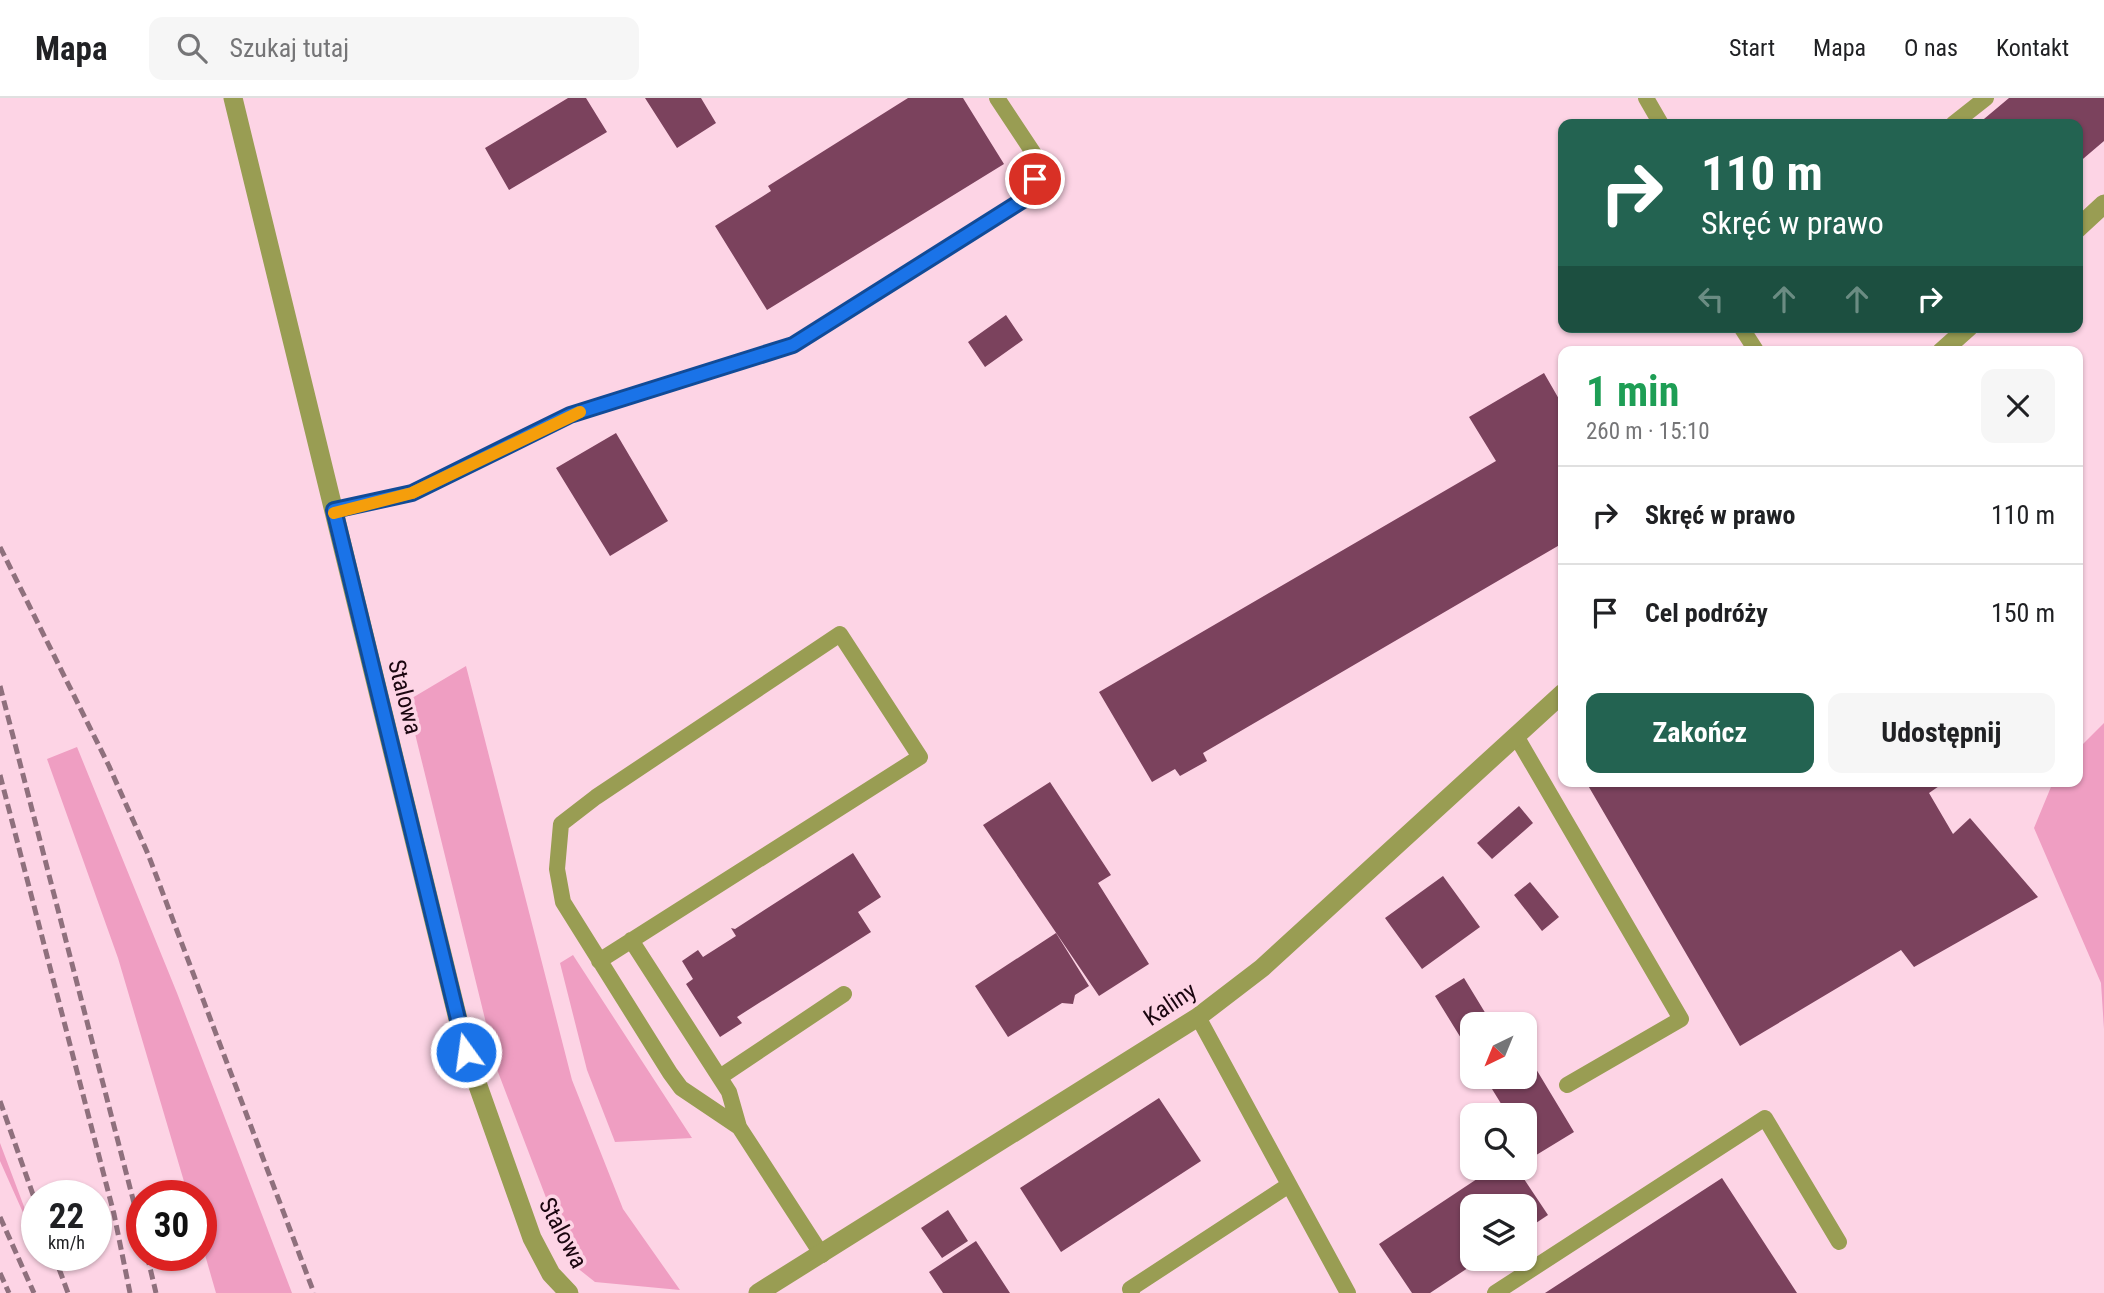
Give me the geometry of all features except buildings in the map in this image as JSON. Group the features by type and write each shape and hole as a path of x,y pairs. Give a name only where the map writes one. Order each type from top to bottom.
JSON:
{"street":[{"name":"Stalowa","path":"233,98 466,1052 532,1238 551,1274 569,1293"},
{"path":"2083,223 2104,204"},
{"path":"1948,346 1962,333"},
{"name":"Kaliny","path":"758,1293 1198,1017 1262,968 1558,698"}],"lane":[{"path":"334,510 412,493 570,415 793,345 1031,195 1040,163 997,98"},
{"path":"1646,98 1658,119"},
{"path":"1959,119 1986,98"},
{"path":"599,961 920,757 840,634 561,824 557,869 563,902 599,961 681,1088 739,1127"},
{"path":"1516,736 1681,1020 1567,1085"},
{"path":"631,940 720,1077 729,1092 739,1127 822,1255"},
{"path":"720,1077 844,995"},
{"path":"1198,1017 1348,1293"},
{"path":"1495,1293 1765,1118 1839,1242"},
{"path":"1132,1293 1130,1289 1289,1185"}],"shaded area":[{"path":"466,666 572,1080 623,1209 680,1290 595,1282 571,1263 498,1072 407,701"},
{"path":"2104,723 2104,1029 2101,983 2034,828 2051,787 2083,787 2083,744"},
{"path":"77,747 177,993 292,1293 216,1293 210,1271 217,1271 217,1180 184,1180 118,958 47,759"},
{"path":"573,955 692,1138 615,1142 587,1070 560,963"},
{"path":"0,1143 21,1199 21,1208 0,1161"}],"railway":[{"path":"0,547 109,766 148,854 314,1293"},
{"path":"0,686 128,1180"},
{"path":"0,775 114,1214 130,1293"},
{"path":"0,1101 28,1180"},
{"path":"0,1217 34,1293"},
{"path":"60,1271 68,1293"},
{"path":"151,1271 156,1293"},
{"path":"0,1273 9,1293"}],"slow traffic":[{"path":"334,513 334,510 377,503 412,493 580,412"}],"route":[{"path":"466,1052 334,510 377,503 412,493 570,415 793,345 1031,195 1035,179"}]}
